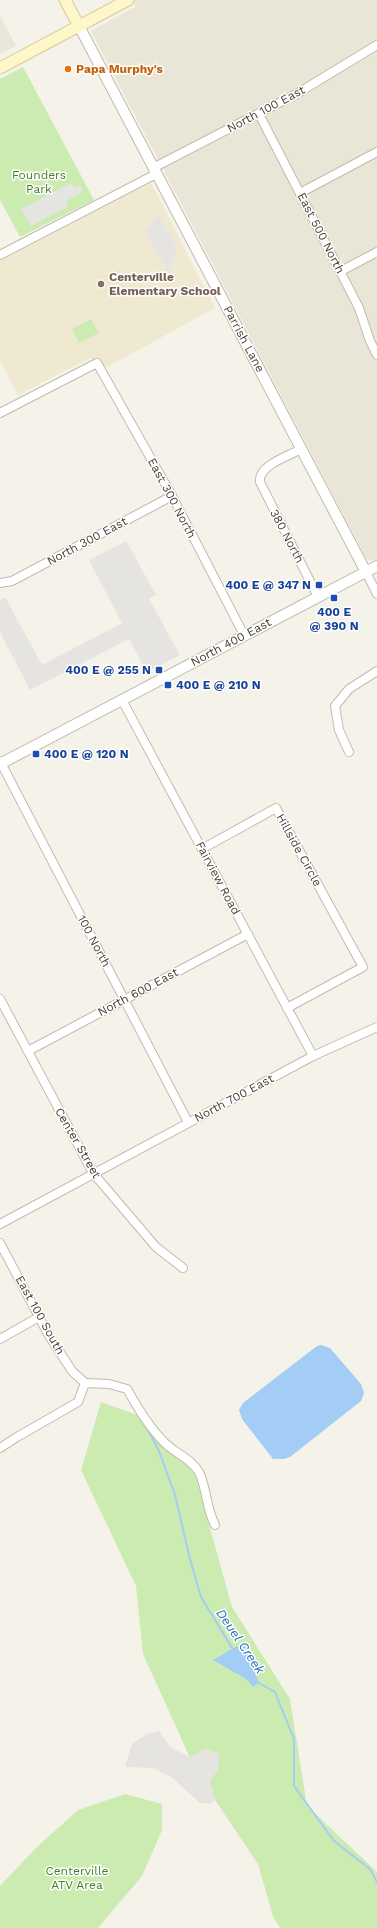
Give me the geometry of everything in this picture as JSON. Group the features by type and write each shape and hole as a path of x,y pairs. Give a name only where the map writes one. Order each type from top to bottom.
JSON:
{"main road":[{"name":"Parrish Lane","path":"65,0 78,26"},
{"path":"0,68 128,0"}],"street":[{"name":"Parrish Lane","path":"78,26 366,572"},
{"name":"North 100 East","path":"0,255 298,93 377,45"},
{"name":"East 500 North","path":"259,114 359,308 370,341 377,355"},
{"path":"300,193 377,152"},
{"path":"340,271 377,252"},
{"name":"East 300 North","path":"0,413 97,363 172,496 244,635"},
{"name":"380 North","path":"301,449 269,466 261,475 260,482 262,489 318,597"},
{"name":"North 300 East","path":"0,583 12,581 172,496"},
{"name":"North 400 East","path":"0,762 122,700 377,566"},
{"path":"366,572 377,594"},
{"path":"349,752 339,730 335,706 349,689 377,671"},
{"name":"Fairview Road","path":"122,700 313,1056"},
{"name":"100 North","path":"0,762 188,1122"},
{"name":"Hillside Circle","path":"202,848 276,808 363,966 287,1008"},
{"name":"North 600 East","path":"28,1051 248,934"},
{"name":"Center Street","path":"0,999 93,1173 156,1247 183,1268"},
{"name":"North 700 East","path":"0,1224 313,1056 377,1027"},
{"name":"East 100 South","path":"0,1243 40,1317 72,1371 85,1383"},
{"path":"0,1338 40,1317"},
{"path":"0,1448 78,1402 85,1383 110,1384 127,1389 146,1420 166,1444 187,1459 198,1472 210,1515 215,1525"}],"shaded area":[{"path":"134,0 377,0 377,558 374,560 369,560 366,558 91,31 135,7"},
{"path":"0,16 16,46 0,54"},
{"path":"71,183 74,188 80,185 83,192 66,201 69,206 31,226 21,209"},
{"name":"Centerville Elementary School","path":"151,183 215,308 107,367 90,358 18,395 0,360 0,261"},
{"path":"158,214 178,250 168,272 145,231"},
{"path":"126,541 156,595 149,599 180,655 147,672 129,639 30,690 0,632 0,600 5,597 42,665 122,623 89,560"},
{"path":"159,1731 170,1747 190,1757 205,1749 219,1753 218,1770 210,1781 215,1798 211,1804 200,1803 171,1777 153,1768 125,1767 132,1744 147,1734"}],"green space":[{"name":"Founders Park","path":"23,67 94,200 20,237 0,200 0,79"},
{"path":"91,319 99,333 79,343 72,329"},
{"path":"101,1402 146,1418 193,1467 232,1607 290,1699 307,1806 377,1872 377,1928 280,1928 273,1916 258,1864 197,1773 143,1654 136,1586 81,1470"},
{"name":"Centerville ATV Area","path":"125,1794 162,1804 162,1830 142,1876 98,1928 0,1928 0,1886 37,1847 78,1810"}],"water":[{"path":"321,1345 330,1348 361,1384 364,1393 361,1401 290,1457 284,1459 273,1459 242,1419 239,1410 243,1403 317,1346"},
{"path":"244,1642 259,1683 253,1687 246,1679 213,1660"}],"waterway":[{"name":"Deuel Creek","path":"146,1426 159,1451 175,1495 190,1559 201,1597 234,1651"},
{"name":"Deuel Creek","path":"257,1682 275,1692 294,1739 294,1786 334,1841 370,1869 377,1882"}],"place":[{"name":"Papa Murphy's","path":"68,69"},
{"name":"Centerville Elementary School","path":"101,284"},
{"name":"400 E @ 347 N","path":"319,585"},
{"name":"400 E @ 390 N","path":"334,598"},
{"name":"400 E @ 255 N","path":"159,670"},
{"name":"400 E @ 210 N","path":"168,685"},
{"name":"400 E @ 120 N","path":"36,754"}]}
